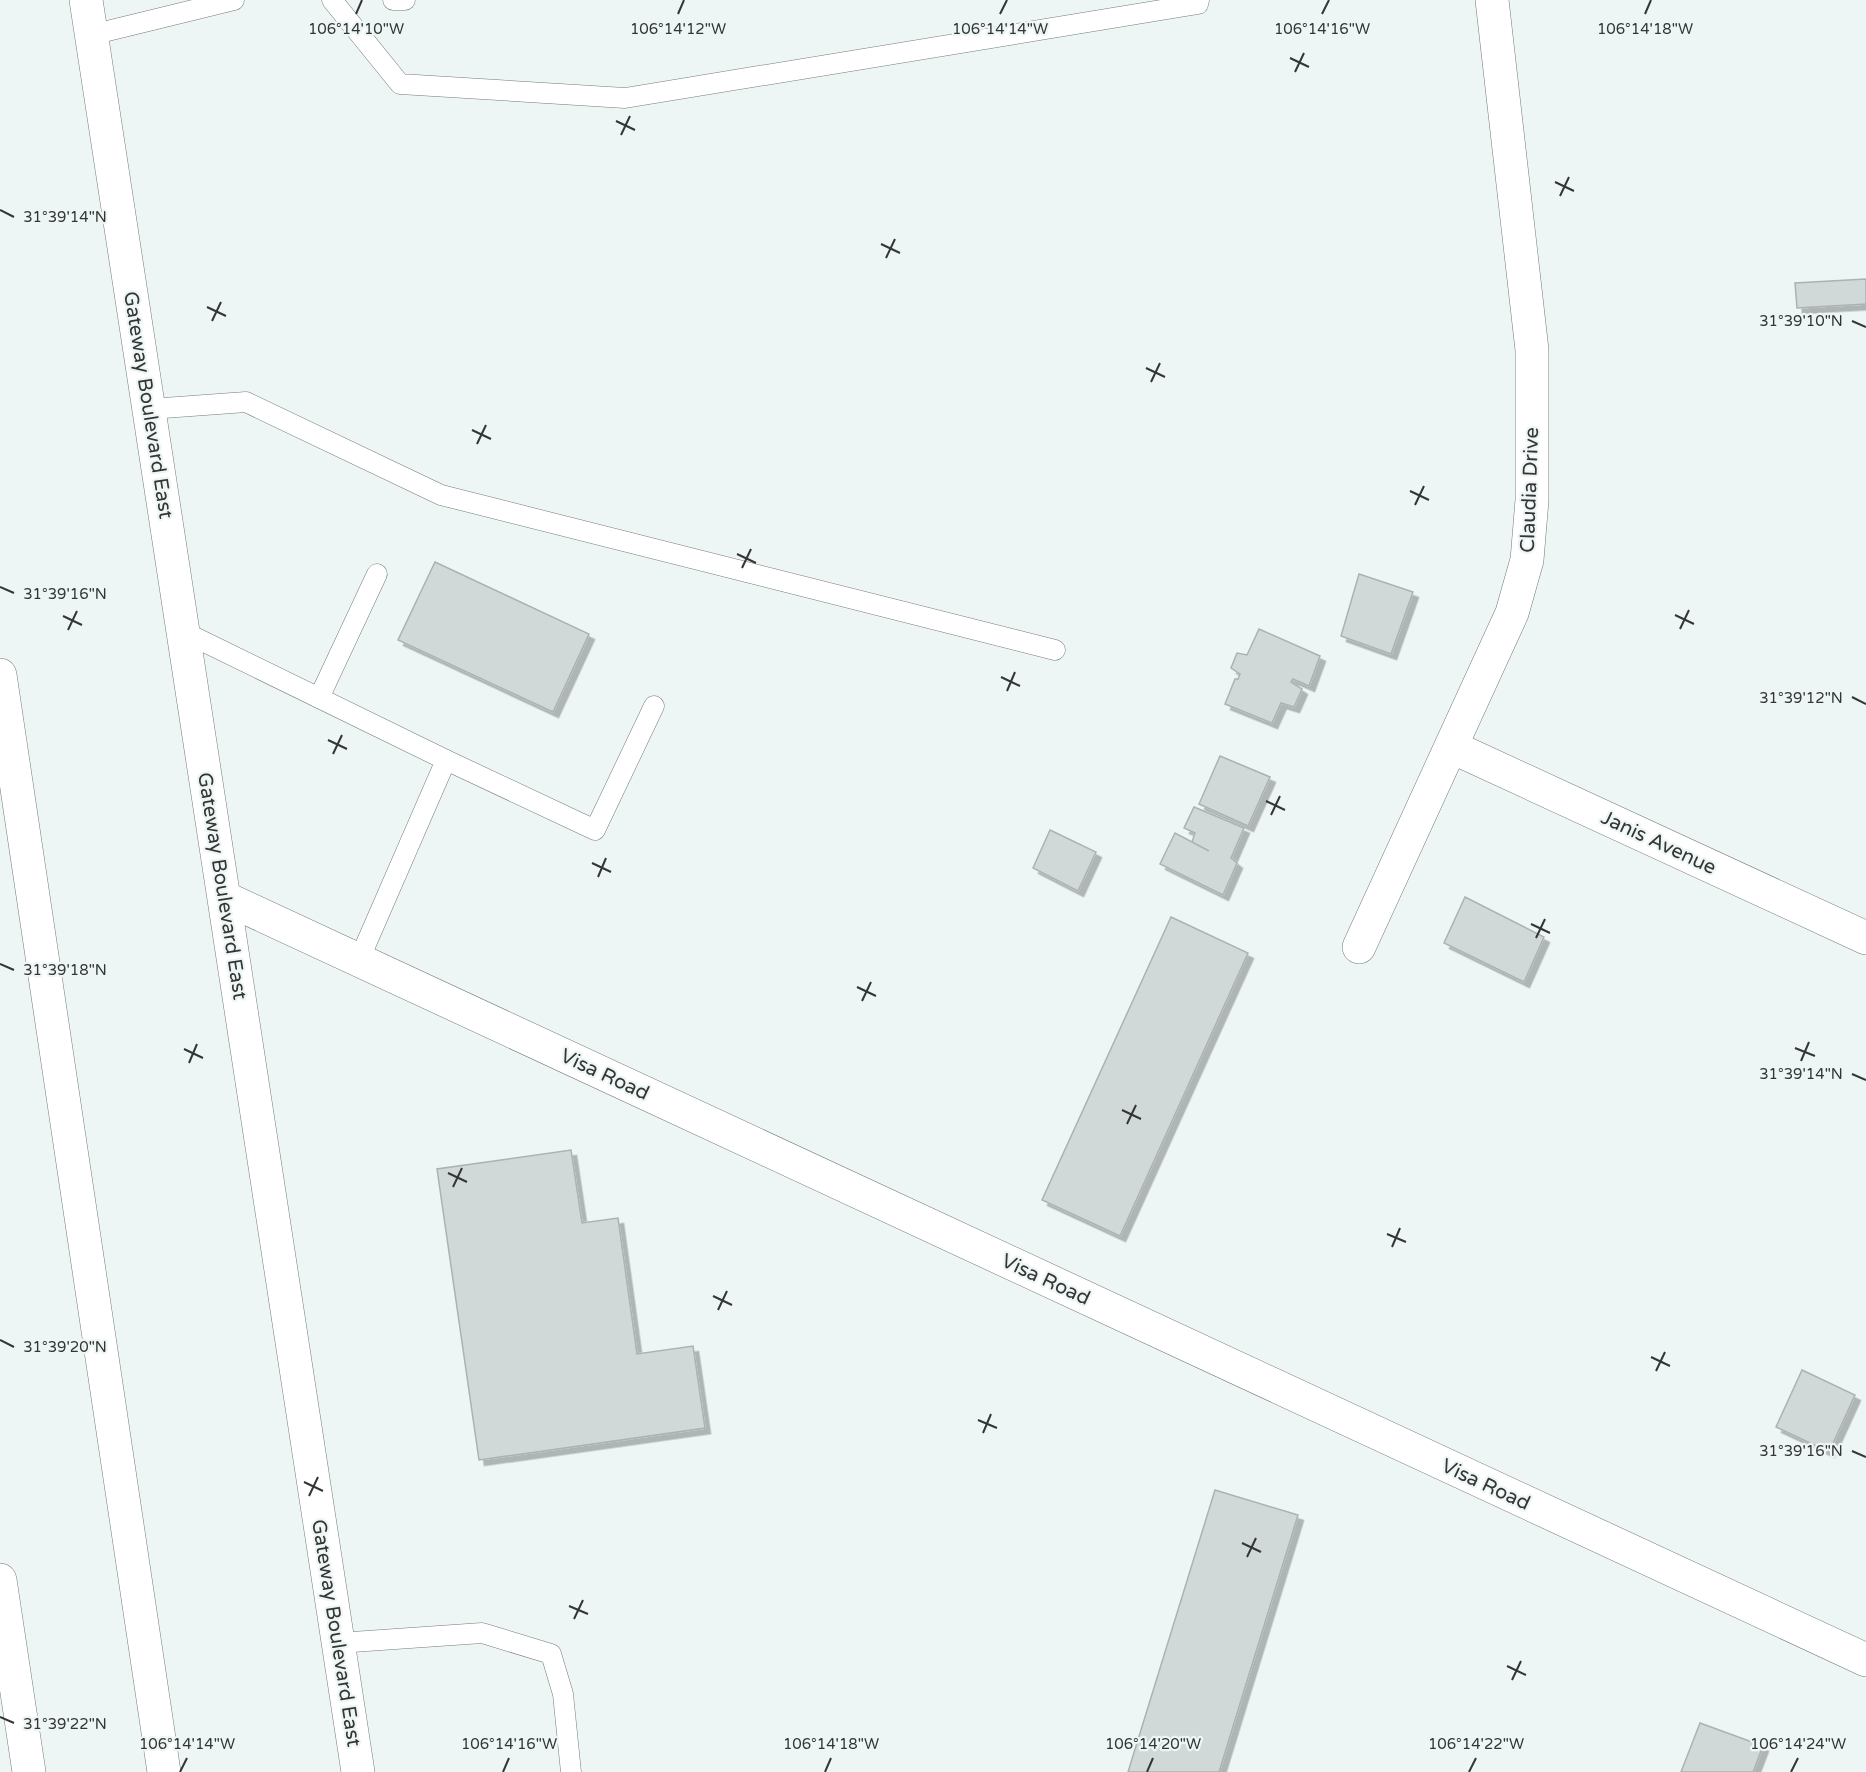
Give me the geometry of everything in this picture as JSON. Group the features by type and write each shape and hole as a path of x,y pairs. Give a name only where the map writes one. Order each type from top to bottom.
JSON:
{"main road":[{"name":"Gateway Boulevard East","path":"86,0 358,1772"},
{"name":"Claudia Drive","path":"1359,947 1512,613 1527,560 1532,500 1532,350 1492,0"},
{"path":"0,675 164,1772"},
{"name":"Janis Avenue","path":"1452,747 1866,938"},
{"name":"Visa Road","path":"225,898 1866,1660"},
{"path":"0,1580 29,1772"}],"lane":[{"path":"91,35 234,0"},
{"path":"332,0 400,84 625,98 1198,4 1199,0"},
{"path":"393,0 405,0"},
{"path":"150,409 246,402 441,495 1055,650"},
{"path":"319,698 377,574"},
{"path":"184,632 446,760 596,830 654,706"},
{"path":"359,960 446,760"},
{"path":"338,1644 482,1633 550,1654 563,1694 571,1772"}],"building":[{"path":"1866,279 1866,304 1797,308 1795,283"},
{"path":"435,562 589,634 553,712 398,640"},
{"path":"1359,574 1413,592 1391,654 1341,636"},
{"path":"1259,629 1320,656 1309,686 1293,679 1291,682 1302,689 1294,707 1281,703 1272,723 1225,704 1235,679 1238,679 1240,674 1231,668 1237,653 1247,655"},
{"path":"1220,756 1270,777 1248,826 1199,804"},
{"path":"1194,807 1244,828 1231,858 1237,863 1223,895 1160,864 1175,833 1192,842 1195,833 1184,828"},
{"path":"1050,830 1096,852 1078,891 1033,868"},
{"path":"1465,897 1544,937 1524,982 1444,943"},
{"path":"1171,917 1248,953 1120,1236 1042,1200"},
{"path":"571,1150 582,1223 618,1218 637,1354 693,1346 705,1428 479,1460 437,1169"},
{"path":"1802,1370 1855,1395 1829,1452 1776,1427"},
{"path":"1215,1490 1298,1515 1219,1772 1128,1772"},
{"path":"1700,1723 1763,1746 1753,1772 1681,1772"}]}
